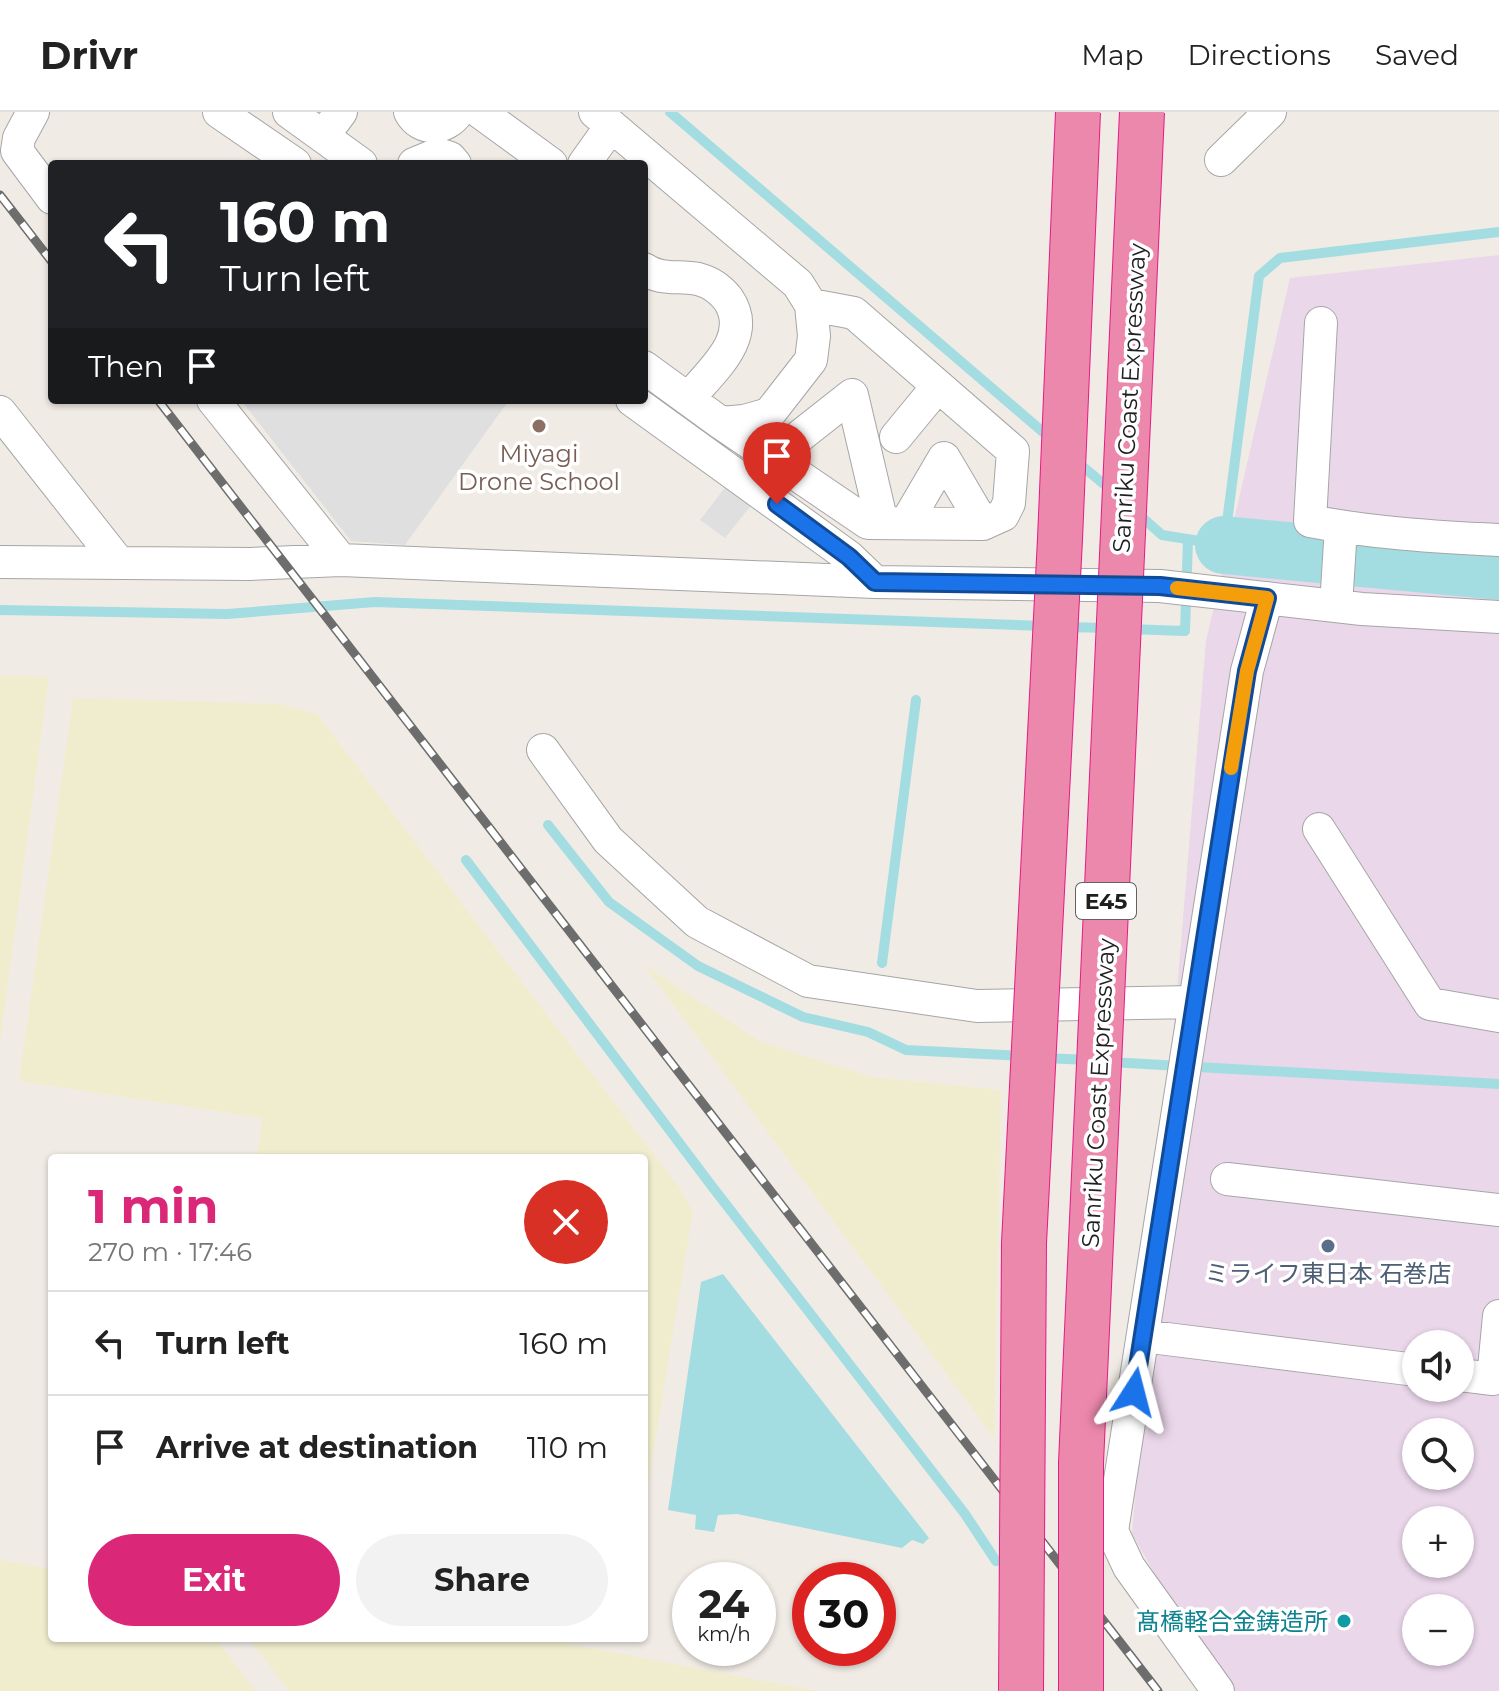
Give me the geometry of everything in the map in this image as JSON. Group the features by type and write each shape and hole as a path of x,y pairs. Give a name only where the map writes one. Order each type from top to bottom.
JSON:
{"highway":[{"name":"E45","path":"1021,1691 1024,1243 1078,112"},
{"name":"Sanriku Coast Expressway","path":"1081,1691 1082,1447 1142,112"}],"street":[{"path":"33,112 19,138 17,151 48,193"},
{"path":"219,112 289,160"},
{"path":"289,112 332,124 358,160"},
{"path":"410,112 414,119 428,127 442,126 458,112"},
{"path":"1221,160 1270,112"},
{"path":"490,115 537,160"},
{"path":"586,160 603,119 637,160"},
{"path":"424,160 438,154 452,160"},
{"path":"654,181 798,284 811,305 814,336 811,360 787,392 769,414 721,423"},
{"path":"648,271 663,278 696,278 712,283 734,309 737,327 732,346 688,399"},
{"path":"648,370 868,523 983,524 1003,515 1009,503 1013,451 854,313 811,305"},
{"path":"1321,323 1310,521 1437,537 1499,540"},
{"path":"896,437 938,386"},
{"path":"772,458 852,395 894,523"},
{"path":"216,404 341,560"},
{"path":"638,404 849,557 875,582"},
{"path":"0,412 119,563"},
{"path":"894,523 944,458 983,524"},
{"path":"1336,604 1341,527"},
{"path":"0,562 250,564 341,560 875,582 1165,587 1499,617"},
{"path":"1218,1691 1129,1567 1112,1531 1247,671 1267,598"},
{"path":"543,750 608,840 697,922 808,981 977,1006 1194,1002"},
{"path":"1319,829 1430,1004 1499,1016"},
{"path":"1227,1179 1499,1210"},
{"path":"1474,1377 1493,1379 1499,1316"},
{"path":"1143,1336 1402,1368"}],"shaded area":[{"path":"1499,255 1499,1691 1222,1691 1132,1534 1206,641 1290,278"},
{"path":"244,404 506,404 405,545 351,541"},
{"path":"727,485 753,503 725,538 700,520"},
{"path":"0,675 49,677 0,1043"},
{"path":"73,698 280,704 317,714 681,1190 693,1211 648,1485 648,1154 258,1154 262,1118 19,1081"},
{"path":"644,965 761,1042 872,1077 1001,1090 994,1438"},
{"path":"0,1560 48,1568 48,1642 218,1642 256,1691 0,1691"},
{"path":"251,1642 558,1642 672,1663 672,1666 818,1691 289,1691"}],"water":[{"path":"723,1274 929,1538 923,1544 912,1540 902,1548 737,1514 718,1515 714,1532 695,1529 696,1515 668,1510 701,1282"}],"waterway":[{"path":"670,112 1051,439"},
{"path":"1136,512 1162,535 1224,545 1259,276 1280,258 1499,232"},
{"path":"1075,460 1112,491"},
{"path":"1128,629 1185,631 1188,539"},
{"path":"1224,545 1499,571"},
{"path":"0,610 227,614 375,602 1044,626"},
{"path":"1064,627 1108,628"},
{"path":"882,963 916,700"},
{"path":"548,825 609,902 698,966 803,1017 868,1032 906,1050 1022,1056"},
{"path":"466,860 965,1514 996,1561"},
{"path":"1042,1058 1090,1060"},
{"path":"1110,1062 1499,1084"}],"railway":[{"path":"0,195 48,257"},
{"path":"161,404 1158,1691"}],"slow traffic":[{"path":"1177,588 1267,598 1247,671 1231,768"}],"place":[{"name":"Miyagi Drone School","path":"539,426"},
{"name":"ミライフ東日本 石巻店","path":"1328,1246"},
{"name":"髙橋軽合金鋳造所","path":"1344,1621"}],"route":[{"path":"777,504 849,557 875,582 1160,586 1267,598 1247,671 1134,1392"}]}
